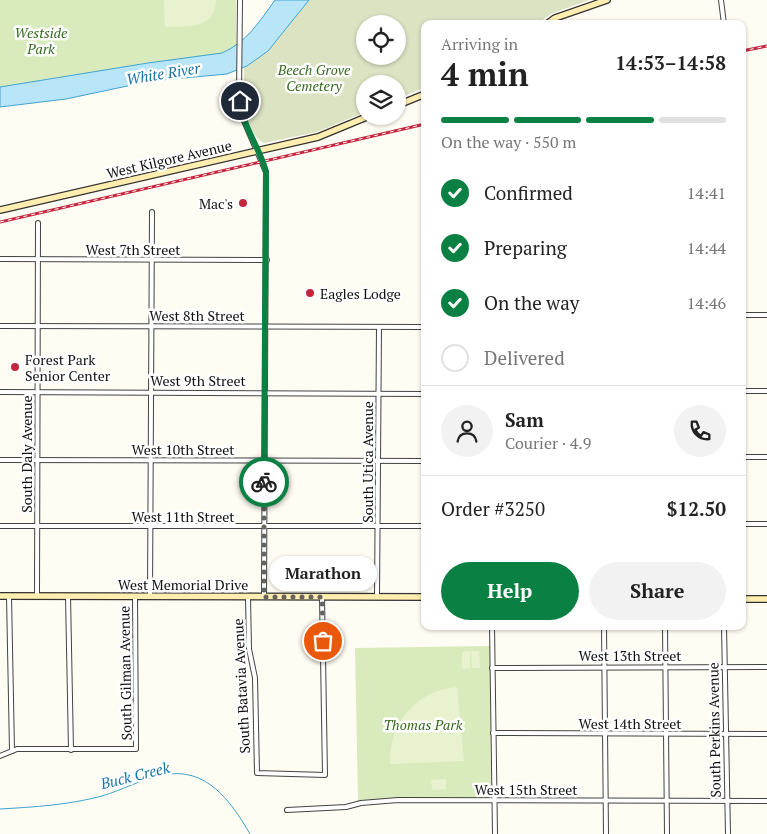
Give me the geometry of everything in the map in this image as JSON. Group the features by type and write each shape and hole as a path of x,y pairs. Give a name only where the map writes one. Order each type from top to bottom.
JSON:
{"main road":[{"path":"552,20 607,0"},
{"path":"406,102 421,96"},
{"name":"West Kilgore Avenue","path":"0,210 318,137 356,121"},
{"name":"West Memorial Drive","path":"0,596 421,597"},
{"path":"746,598 767,599"}],"street":[{"path":"240,0 239,93 246,128 266,172 264,597"},
{"path":"721,0 724,20"},
{"name":"South Gilman Avenue","path":"150,596 152,212"},
{"name":"South Daly Avenue","path":"37,596 38,222"},
{"name":"West 7th Street","path":"0,259 267,260"},
{"path":"746,315 767,315"},
{"name":"West 8th Street","path":"0,326 421,327"},
{"name":"South Utica Avenue","path":"377,597 379,327"},
{"name":"West 9th Street","path":"0,392 151,391 421,394"},
{"path":"746,391 767,391"},
{"path":"746,457 767,457"},
{"name":"West 10th Street","path":"0,460 421,461"},
{"path":"746,524 767,524"},
{"name":"West 11th Street","path":"0,526 421,526"},
{"path":"9,596 12,751"},
{"path":"0,756 12,751 71,750 68,596"},
{"name":"South Gilman Avenue","path":"71,750 136,749 135,597"},
{"name":"South Batavia Avenue","path":"248,597 249,649 254,678 257,774 325,775 322,597"},
{"path":"492,630 495,834"},
{"path":"604,630 606,834"},
{"path":"665,630 667,834"},
{"name":"South Perkins Avenue","path":"724,630 728,834"},
{"name":"West 13th Street","path":"492,668 767,667"},
{"name":"West 14th Street","path":"493,733 767,734"},
{"name":"West 15th Street","path":"287,810 341,808 361,803 398,800 767,801"}],"green space":[{"name":"Westside Park","path":"0,0 236,0 236,47 222,54 148,63 0,87"},
{"path":"164,0 216,0 211,17 205,21 191,26 165,27"},
{"name":"Beech Grove Cemetery","path":"309,0 589,0 553,13 542,20 421,20 421,89 406,95 406,75 356,75 356,116 317,132 264,143 257,138 252,130 248,120 244,68 268,51"},
{"name":"Thomas Park","path":"490,646 491,799 403,798 358,802 355,648"},
{"path":"470,651 470,668 462,669 462,652"},
{"path":"471,651 479,651 480,668 472,668"},
{"path":"457,687 464,761 390,764 394,736 407,712 417,702 429,695"},
{"path":"446,779 446,789 432,790 431,780"}],"water":[{"name":"White River","path":"275,0 309,0 268,51 247,66 227,74 151,81 66,99 0,107 0,87 222,53 246,37"}],"waterway":[{"name":"Buck Creek","path":"0,809 77,802 110,794 155,777 178,774 192,776 216,789 225,798 250,834"}],"railway":[{"path":"746,50 767,46"},
{"path":"0,222 421,125"}],"way so far":[{"path":"264,482 264,597 322,597 323,641"}],"place":[{"name":"Mac's","path":"243,203"},
{"name":"Eagles Lodge","path":"310,293"},
{"name":"Forest Park Senior Center","path":"15,367"},
{"name":"Marathon","path":"323,641"}],"route":[{"path":"240,101 241,114 246,128 266,172 267,260 264,482"}]}
